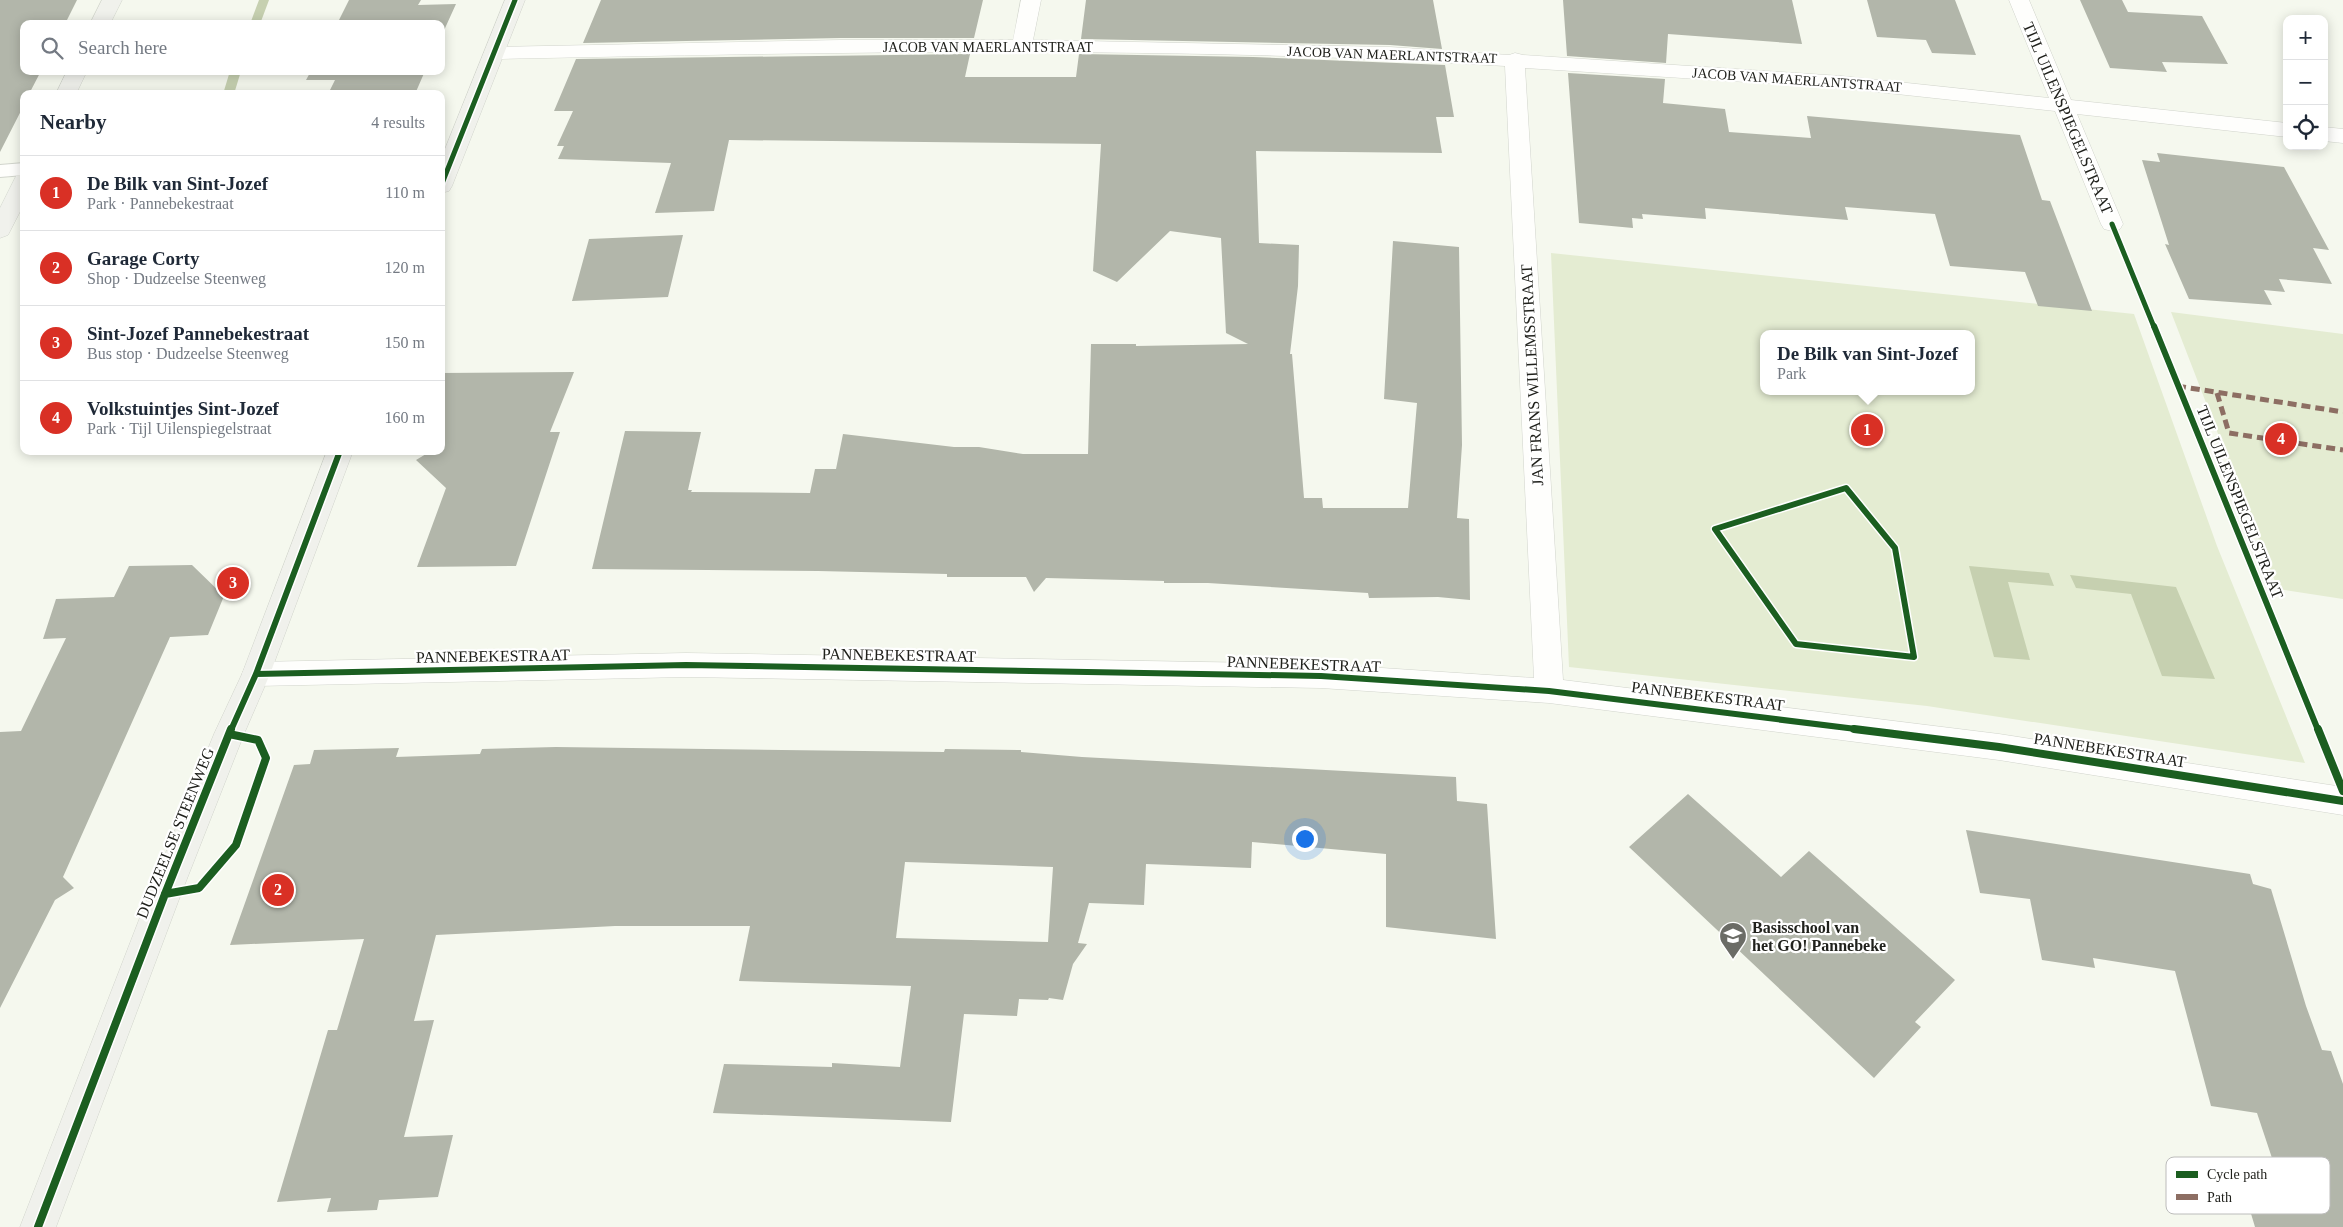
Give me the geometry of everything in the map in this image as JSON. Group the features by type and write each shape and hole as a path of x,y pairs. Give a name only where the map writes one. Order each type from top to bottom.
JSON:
{"main road":[{"path":"102,20 112,0"},
{"path":"445,176 495,53 514,0"},
{"path":"68,90 75,75"},
{"path":"0,230 20,189"},
{"name":"DUDZEELSE STEENWEG","path":"38,1227 165,894 256,674 338,455"}],"street":[{"path":"1022,46 1031,0"},
{"name":"TIJL UILENSPIEGELSTRAAT","path":"2019,0 2112,224"},
{"name":"JACOB VAN MAERLANTSTRAAT","path":"495,53 831,47 1022,46 1390,53 1841,82 2061,104 2283,130"},
{"name":"JAN FRANS WILLEMSSTRAAT","path":"1515,60 1549,691"},
{"path":"2328,134 2343,136"},
{"name":"PANNEBEKESTRAAT","path":"256,674 706,666 1321,676 1549,691 1999,747 2343,801"}],"lane":[{"path":"0,171 20,169"}],"shaded area":[{"path":"1551,253 2134,314 2217,546 2305,763 1927,706 1569,667"},
{"path":"2171,312 2343,334 2343,599 2278,589"},
{"path":"1969,566 2049,573 2054,586 2008,582 2030,660 1994,657"},
{"path":"2070,575 2176,587 2215,679 2162,676 2131,594 2076,588"}],"building":[{"path":"0,0 77,0 67,20 20,20 20,75 39,75 31,90 20,90 20,113 0,152"},
{"path":"349,0 421,0 418,5 456,4 445,28 445,20 339,20"},
{"path":"601,0 983,0 974,38 841,38 583,43"},
{"path":"1086,0 1433,0 1442,49 1390,45 1081,39"},
{"path":"1563,0 1792,0 1802,44 1668,34 1666,63 1567,56"},
{"path":"1867,0 1955,0 1976,55 1932,53 1926,40 1877,37"},
{"path":"2080,0 2122,0 2128,12 2202,16 2228,64 2162,62 2167,72 2110,68"},
{"path":"970,54 965,77 1076,77 1079,54 1253,57 1445,65 1454,117 1436,117 1442,153 1256,151 1259,243 1299,245 1298,286 1290,354 1292,354 1304,498 1322,498 1323,508 1408,508 1417,403 1384,399 1393,241 1459,247 1462,445 1457,518 1469,519 1470,600 1438,597 1369,598 1368,593 1208,583 1164,583 1164,581 1046,578 1034,592 1026,577 947,577 947,574 818,571 592,569 625,431 701,432 688,490 692,490 691,492 810,493 815,469 836,469 843,434 954,447 979,447 1023,454 1088,454 1091,344 1136,344 1136,346 1248,344 1226,333 1221,238 1170,231 1117,282 1093,271 1101,144 729,140 714,211 655,213 671,163 558,159 564,146 557,146 573,111 554,111 576,59"},
{"path":"1568,73 1665,79 1663,103 1725,109 1729,132 1811,138 1807,116 2020,135 2042,200 2050,201 2092,311 2038,306 2025,272 1950,266 1935,214 1845,207 1848,220 1705,208 1706,219 1642,214 1643,219 1632,218 1633,228 1579,223"},
{"path":"309,75 423,75 417,90 330,90 335,80 306,80"},
{"path":"2157,153 2284,167 2329,250 2313,248 2332,284 2279,279 2285,292 2264,290 2272,305 2189,299 2165,244 2169,245 2142,160 2160,162"},
{"path":"683,235 668,297 572,301 589,239"},
{"path":"574,372 550,432 560,432 516,566 417,567 446,488 416,460 424,455 445,455 445,373"},
{"path":"192,565 224,596 208,635 170,637 63,877 74,888 55,900 0,1008 0,732 21,731 66,638 43,639 56,599 114,597 129,566"},
{"path":"556,747 944,752 945,749 1021,750 1021,752 1082,757 1456,777 1457,801 1487,804 1496,939 1386,927 1386,854 1252,842 1251,868 1146,864 1144,905 1089,903 1078,943 1087,944 1073,964 1063,1000 1049,998 1048,1000 1019,999 1017,1016 964,1014 951,1122 713,1113 724,1064 832,1067 832,1063 900,1067 911,986 739,981 750,926 615,926 436,935 414,1021 434,1020 404,1137 453,1135 438,1197 379,1200 377,1210 327,1212 331,1198 277,1202 328,1030 337,1030 364,939 230,945 294,765 310,764 314,750 399,748 396,757 480,754 482,749","holes":["905,862 1053,867 1048,942 896,938"]},
{"path":"1688,794 1781,877 1809,851 1955,980 1915,1022 1921,1027 1874,1078 1629,847"},
{"path":"1966,830 2250,874 2253,884 2271,889 2306,1006 2322,1050 2331,1051 2343,1084 2343,1227 2255,1227 2251,1214 2330,1214 2330,1157 2272,1157 2257,1113 2211,1106 2175,971 2093,958 2095,968 2042,960 2030,899 1980,893"}],"waterway":[{"path":"256,20 264,0"},
{"path":"229,90 235,75"}],"marked path":[{"path":"2177,386 2343,412"},
{"path":"2217,393 2229,433 2343,450"}],"cycle path":[{"path":"445,176 515,0"},
{"path":"2112,224 2343,791"},
{"path":"38,1227 165,894 229,734 256,674 338,455"},
{"path":"1846,488 1895,548 1914,657 1796,644 1715,529 1846,488"},
{"path":"256,674 686,665 1321,676 1549,691 1999,747 2343,801"},
{"path":"165,894 199,888 236,845 266,758 258,740 229,734"}],"place":[{"name":"De Bilk van Sint-Jozef","path":"1867,430"},
{"name":"Volkstuintjes Sint-Jozef","path":"2281,439"},
{"name":"Sint-Jozef Pannebekestraat","path":"233,583"},
{"name":"Garage Corty","path":"278,890"},
{"name":"Basisschool van het GO! Pannebeke","path":"1733,960"}]}
